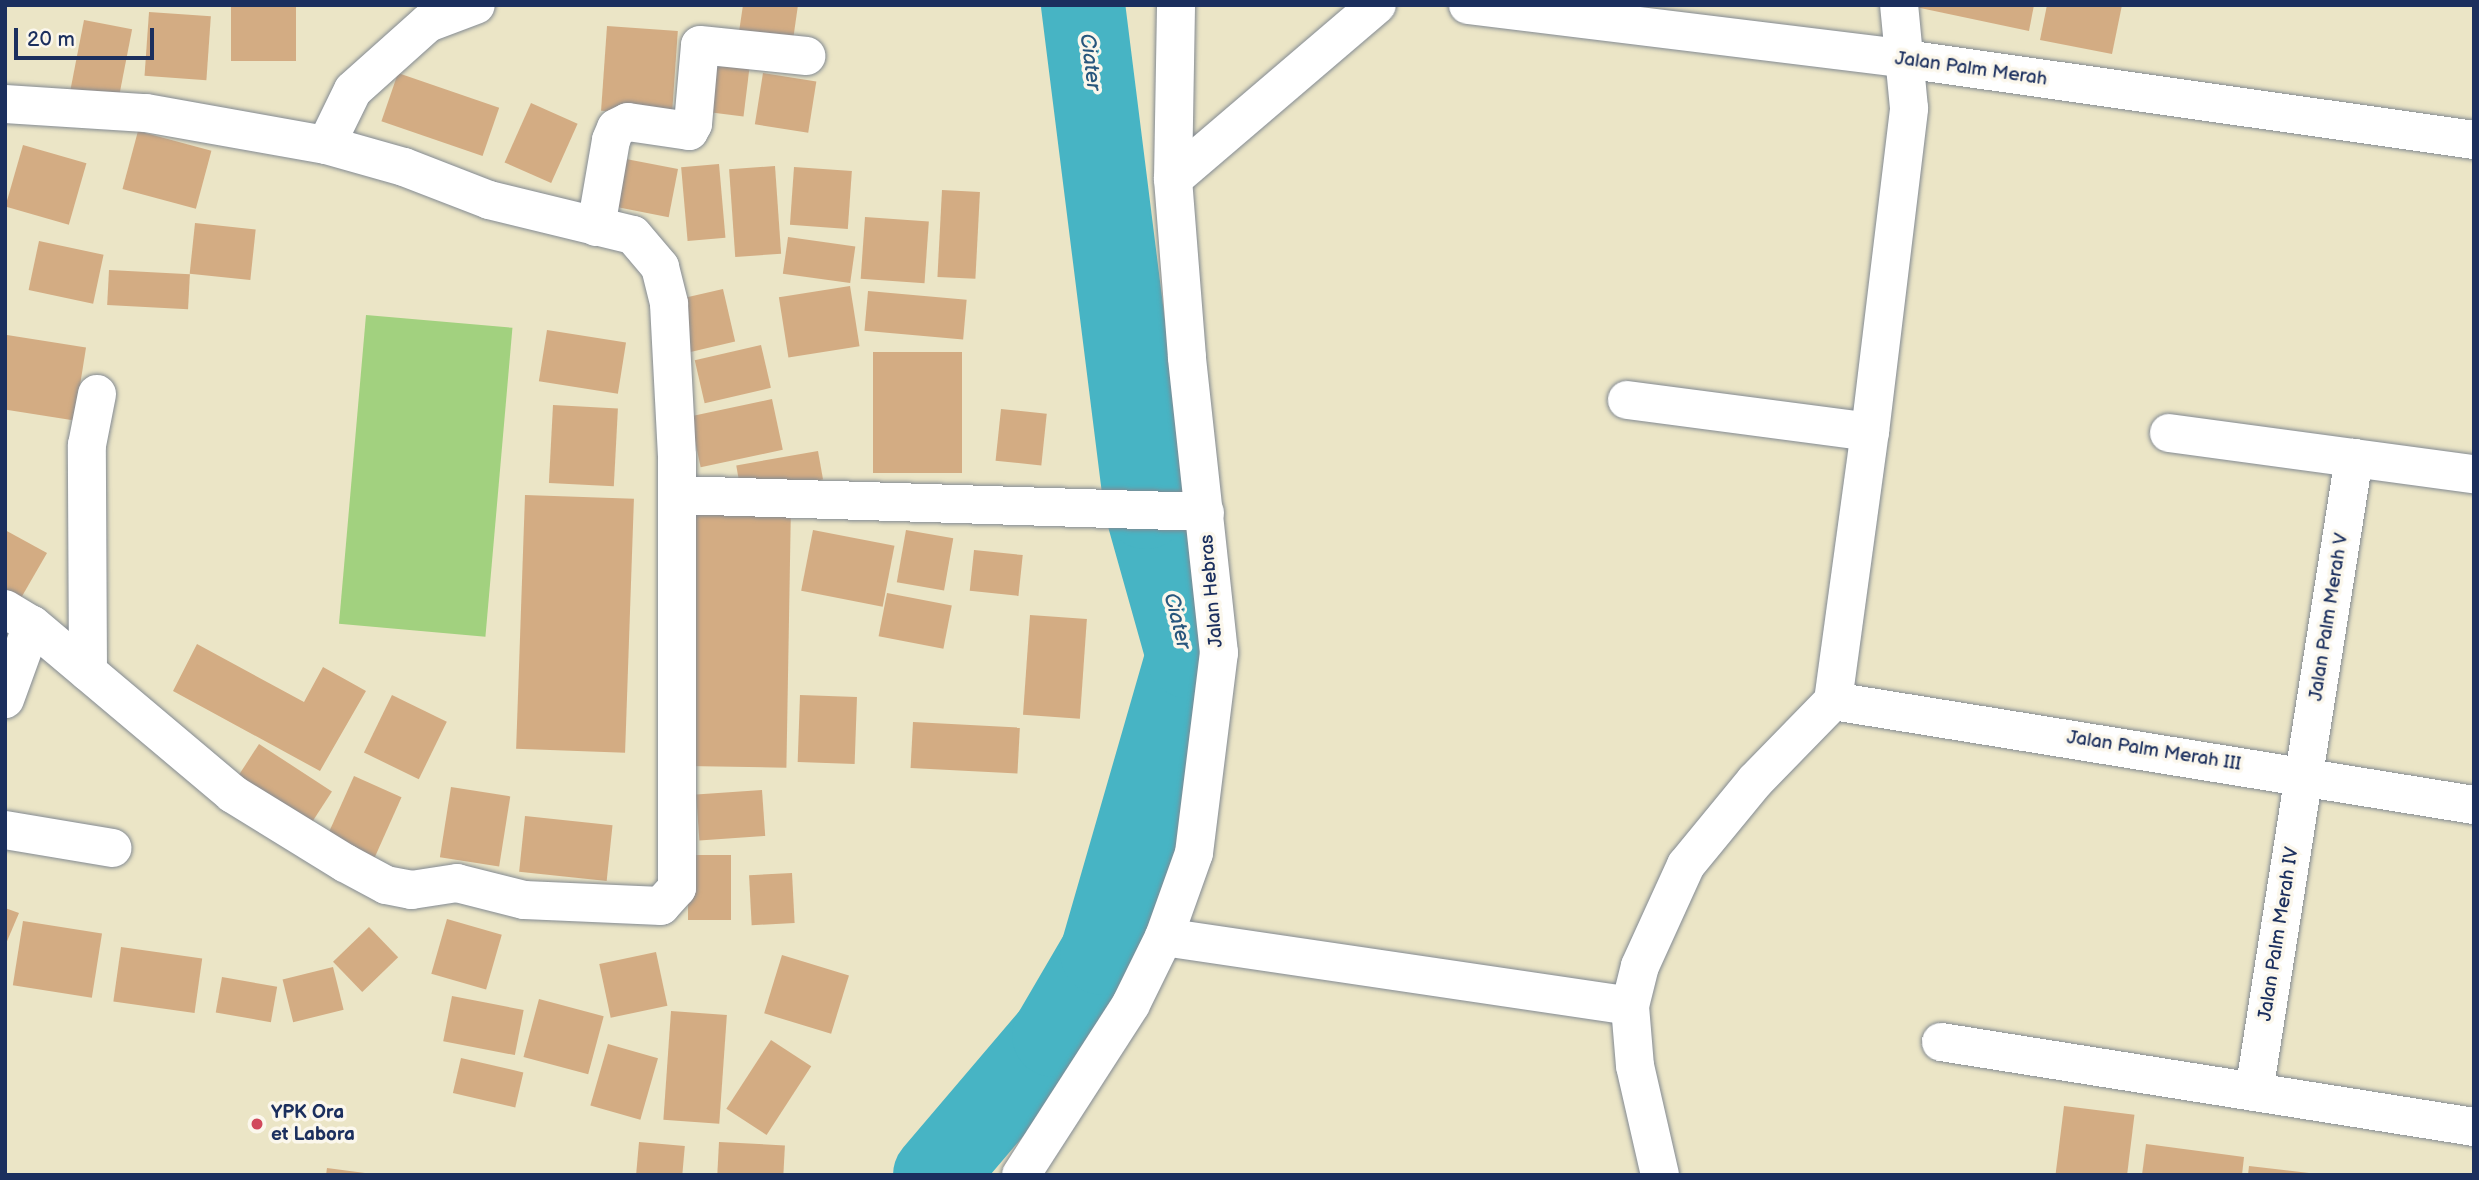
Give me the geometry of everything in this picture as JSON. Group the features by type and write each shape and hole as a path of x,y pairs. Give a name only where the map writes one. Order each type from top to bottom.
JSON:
{"street":[{"path":"326,145 353,90 428,23 476,5"},
{"name":"Jalan Hebras","path":"1021,1175 1131,1004 1164,937 1194,853 1219,653 1193,511 1187,357 1174,179 1177,5"},
{"path":"1174,179 1377,5"},
{"name":"Jalan Palm Merah","path":"1468,5 1905,59 2474,140"},
{"path":"1660,1175 1635,1066 1630,1006 1640,966 1686,865 1755,781 1833,701 1870,432 1909,108 1899,5"},
{"path":"596,227 611,140 616,128 628,122 689,131 693,124 700,45 806,56"},
{"path":"5,104 146,113 326,145 404,167 488,200 633,235 660,267 669,304 678,495 678,881 673,896 661,906 524,900 457,883 412,890 386,885 233,794 19,617 5,699"},
{"path":"88,672 87,445 97,394"},
{"path":"1628,400 1870,432"},
{"path":"2169,433 2474,474"},
{"name":"Jalan Palm Merah V","path":"2304,775 2354,458"},
{"path":"678,495 1193,511"},
{"name":"Jalan Palm Merah III","path":"1833,701 2304,775 2474,805"},
{"name":"Jalan Palm Merah IV","path":"2254,1092 2304,775"},
{"path":"5,830 112,848"},
{"path":"1164,937 1630,1006"},
{"path":"1941,1042 2474,1127"}],"green space":[{"path":"366,315 512,328 485,637 339,624"}],"building":[{"path":"231,5 296,5 296,61 231,61"},
{"path":"743,5 798,5 793,40 739,32"},
{"path":"1906,5 2034,5 2029,31"},
{"path":"2047,5 2122,5 2112,54 2040,40"},
{"path":"149,12 211,16 206,80 145,76"},
{"path":"84,20 132,29 118,101 70,92"},
{"path":"607,26 678,31 672,116 601,111"},
{"path":"711,53 751,58 744,116 704,112"},
{"path":"398,73 499,108 483,156 381,121"},
{"path":"763,73 816,81 808,133 755,124"},
{"path":"531,103 578,124 551,183 505,162"},
{"path":"138,131 211,151 196,209 122,189"},
{"path":"23,145 86,163 69,225 5,207"},
{"path":"626,159 678,169 669,217 617,207"},
{"path":"719,164 725,238 688,241 681,167"},
{"path":"775,166 781,254 735,257 729,169"},
{"path":"794,167 852,171 848,229 790,225"},
{"path":"942,190 980,192 975,279 937,277"},
{"path":"865,217 929,221 925,283 861,279"},
{"path":"195,223 256,229 250,280 190,274"},
{"path":"788,237 855,246 850,283 783,274"},
{"path":"39,241 104,255 93,304 29,290"},
{"path":"109,270 190,274 188,309 107,305"},
{"path":"850,286 860,346 788,358 779,297"},
{"path":"723,289 735,342 688,352 676,300"},
{"path":"868,291 967,300 963,339 865,331"},
{"path":"547,330 626,343 618,394 539,381"},
{"path":"7,335 86,348 74,421 5,410"},
{"path":"761,345 771,388 705,403 695,360"},
{"path":"873,352 962,352 962,473 873,473"},
{"path":"772,399 783,450 701,467 690,416"},
{"path":"553,405 618,408 614,486 549,483"},
{"path":"1001,409 1047,414 1041,466 996,461"},
{"path":"818,451 823,480 741,494 736,465"},
{"path":"525,495 634,499 625,753 516,749"},
{"path":"691,503 791,505 786,768 686,766"},
{"path":"5,530 47,553 21,598 5,590"},
{"path":"813,530 894,546 883,607 801,591"},
{"path":"906,530 953,538 944,591 897,582"},
{"path":"974,550 1023,555 1018,596 970,591"},
{"path":"887,593 952,606 943,649 879,636"},
{"path":"1030,615 1087,619 1080,719 1023,715"},
{"path":"197,644 304,702 323,667 366,691 320,771 173,691"},
{"path":"392,695 447,722 419,779 364,753"},
{"path":"800,695 857,697 855,764 798,762"},
{"path":"913,722 1020,728 1017,774 911,768"},
{"path":"259,744 332,791 307,830 234,783"},
{"path":"354,776 402,797 370,867 323,846"},
{"path":"451,787 510,796 499,867 440,857"},
{"path":"762,790 765,836 699,840 696,795"},
{"path":"525,816 613,825 607,881 519,872"},
{"path":"688,855 731,855 731,920 688,920"},
{"path":"792,873 795,923 752,925 749,875"},
{"path":"5,908 19,913 5,946"},
{"path":"447,919 502,935 486,990 431,974"},
{"path":"23,921 102,934 92,998 13,985"},
{"path":"369,927 398,957 362,992 333,962"},
{"path":"121,947 202,958 195,1013 113,1001"},
{"path":"656,952 667,1006 611,1018 599,964"},
{"path":"782,955 849,975 831,1034 764,1013"},
{"path":"333,967 344,1010 293,1022 283,980"},
{"path":"222,977 277,987 271,1022 216,1012"},
{"path":"452,996 524,1010 515,1055 443,1041"},
{"path":"539,999 604,1016 588,1074 523,1057"},
{"path":"671,1011 727,1015 719,1124 663,1120"},
{"path":"771,1040 811,1066 767,1135 726,1109"},
{"path":"608,1044 658,1058 640,1120 590,1106"},
{"path":"461,1058 523,1072 515,1107 453,1093"},
{"path":"2064,1106 2134,1115 2127,1175 2056,1175"},
{"path":"639,1142 685,1146 682,1175 636,1175"},
{"path":"719,1142 785,1145 783,1175 717,1175"},
{"path":"2146,1144 2244,1157 2242,1175 2142,1175"},
{"path":"2249,1166 2309,1173 2309,1175 2248,1175"},
{"path":"327,1168 365,1173 365,1175 326,1175"}],"waterway":[{"name":"Ciater","path":"935,1175 1054,1035 1102,953 1188,656 1146,507 1083,5"}],"place":[{"name":"YPK Ora et Labora","path":"257,1124"}]}
